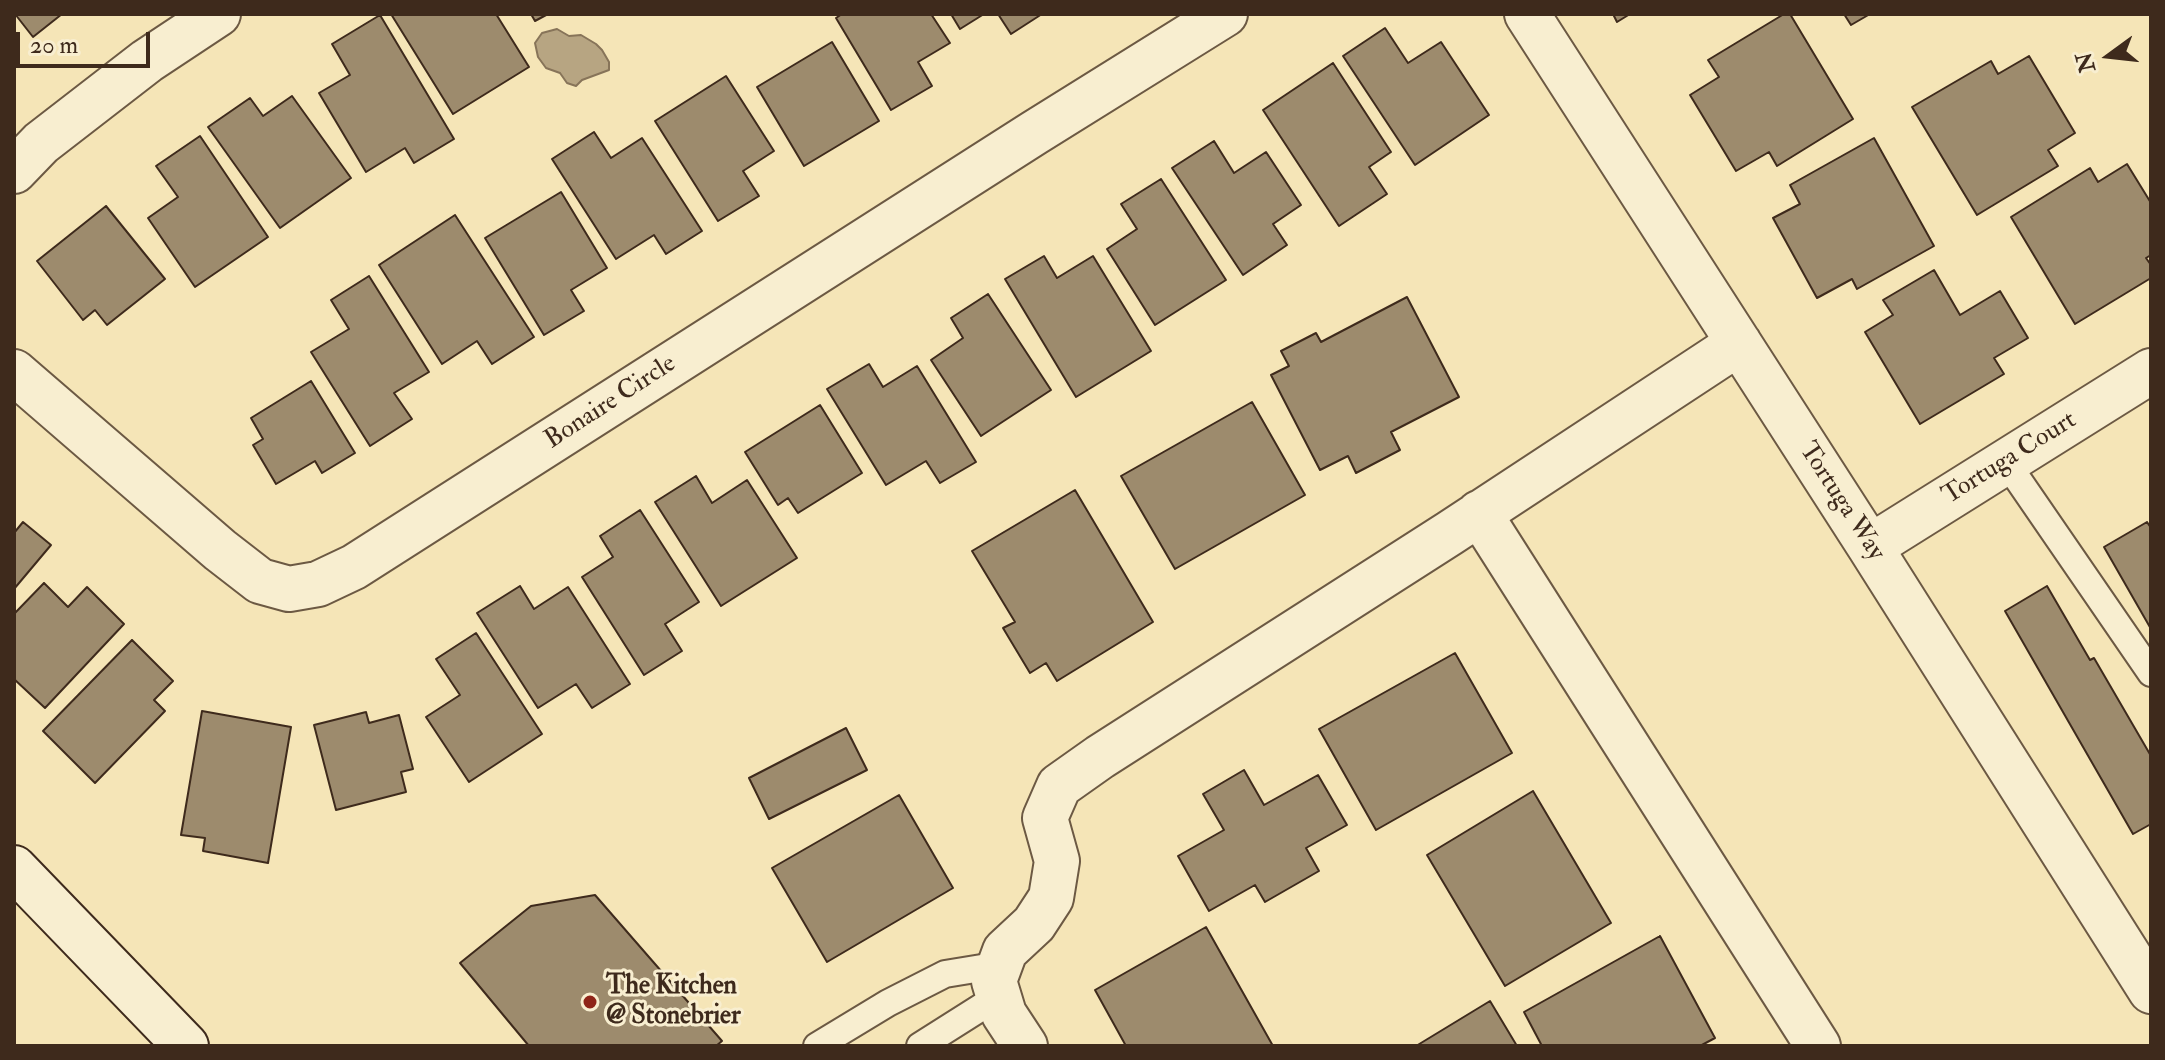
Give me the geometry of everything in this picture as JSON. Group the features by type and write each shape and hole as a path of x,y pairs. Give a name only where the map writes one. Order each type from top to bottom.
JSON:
{"street":[{"path":"14,171 41,143 88,106 147,61 218,14"},
{"name":"Bonaire Circle","path":"14,372 260,581 289,589 318,584 368,559 1225,14"},
{"name":"Tortuga Way","path":"1527,14 2151,991"},
{"path":"1025,1046 1004,1014 999,981 1005,951 1034,924 1051,898 1057,861 1045,818 1059,786 1739,343"},
{"name":"Tortuga Court","path":"1870,547 2151,371"},
{"path":"1479,513 1818,1046"},
{"path":"14,868 182,1045"}],"lane":[{"path":"2006,462 2151,673"},
{"path":"817,1046 888,1003 945,974 999,981"},
{"path":"920,1046 999,981"}],"shaded area":[{"path":"557,29 569,36 581,35 596,44 609,62 609,70 582,80 576,86 567,83 560,73 546,68 538,57 535,43 542,33"}],"building":[{"path":"15,14 62,14 33,37"},
{"path":"391,14 496,14 529,67 453,114"},
{"path":"531,14 548,14 535,21"},
{"path":"842,14 931,14 950,43 918,62 932,86 891,110 836,18"},
{"path":"951,14 984,14 960,29"},
{"path":"998,14 1042,14 1011,34"},
{"path":"1613,14 1630,14 1617,22"},
{"path":"1784,14 1790,14 1853,119 1777,166 1769,152 1736,171 1690,95 1719,77 1708,60"},
{"path":"1844,14 1870,14 1851,25"},
{"path":"380,15 454,139 414,163 405,148 366,172 319,93 350,75 332,44"},
{"path":"1385,28 1408,63 1441,42 1489,115 1415,165 1343,56"},
{"path":"832,42 879,121 804,166 757,87"},
{"path":"2029,56 2075,133 2048,150 2058,166 1977,215 1912,107 1991,61 1998,74"},
{"path":"1333,63 1391,152 1369,167 1387,194 1339,226 1263,110"},
{"path":"726,76 774,151 743,171 759,196 718,221 655,121"},
{"path":"292,96 351,178 280,228 208,127 250,98 263,116"},
{"path":"594,132 611,158 642,138 702,231 666,254 654,235 616,259 552,159"},
{"path":"200,136 268,237 195,287 148,218 178,197 156,166"},
{"path":"1874,138 1934,246 1857,289 1852,279 1817,298 1773,218 1800,204 1790,185"},
{"path":"1214,141 1234,173 1266,152 1301,205 1273,224 1287,245 1243,275 1172,168"},
{"path":"2127,164 2151,203 2151,255 2146,258 2151,265 2151,278 2075,324 2011,217 2090,168 2098,182"},
{"path":"1161,179 1226,280 1155,325 1107,249 1137,229 1121,204"},
{"path":"561,192 607,268 571,290 584,311 544,335 485,238"},
{"path":"106,206 165,279 107,325 95,310 83,320 37,261"},
{"path":"455,215 534,337 492,364 477,341 442,364 379,265"},
{"path":"1044,256 1057,278 1093,256 1151,351 1076,397 1005,279"},
{"path":"1934,270 1960,315 2000,291 2028,338 1994,358 2004,374 1920,424 1865,332 1893,315 1883,300"},
{"path":"369,276 429,372 394,393 412,419 370,446 311,352 349,329 331,300"},
{"path":"988,294 1051,390 981,436 931,360 963,338 951,318"},
{"path":"1407,297 1459,397 1391,432 1400,450 1356,473 1348,456 1320,470 1271,375 1289,366 1281,351 1316,333 1321,342"},
{"path":"869,364 883,387 917,366 976,462 940,483 926,461 886,485 827,389"},
{"path":"311,381 355,453 322,473 315,461 276,484 253,445 263,439 251,418"},
{"path":"1252,402 1305,495 1175,569 1121,476"},
{"path":"820,405 862,473 798,513 788,498 778,505 745,452"},
{"path":"696,476 712,503 747,480 797,558 721,606 655,502"},
{"path":"1075,490 1153,622 1057,681 1046,663 1030,673 1003,628 1015,622 972,551"},
{"path":"640,510 699,602 665,624 682,651 644,675 582,577 613,557 600,536"},
{"path":"23,522 51,545 14,589 14,533"},
{"path":"2147,522 2151,528 2151,629 2104,547"},
{"path":"44,583 68,607 87,587 124,624 45,708 14,679 14,614"},
{"path":"520,586 534,609 568,587 630,684 592,708 576,684 538,708 477,613"},
{"path":"2047,586 2090,660 2094,658 2151,756 2151,824 2133,834 2005,611"},
{"path":"476,633 542,734 469,782 426,717 460,695 436,659"},
{"path":"132,640 173,681 154,700 165,711 95,783 43,731"},
{"path":"1455,653 1512,753 1376,830 1319,729"},
{"path":"202,711 291,727 268,863 203,851 205,838 181,835"},
{"path":"366,712 369,723 399,715 413,769 401,772 406,792 336,810 314,725"},
{"path":"846,728 867,770 769,819 749,778"},
{"path":"1244,770 1264,805 1318,775 1347,825 1306,848 1319,871 1265,902 1255,885 1209,911 1178,856 1224,830 1203,794"},
{"path":"1533,791 1611,923 1505,986 1427,855"},
{"path":"899,795 953,888 827,962 772,868"},
{"name":"The Kitchen @ Stonebrier","path":"595,895 722,1041 716,1046 529,1046 460,963 531,906"},
{"path":"1206,927 1273,1046 1126,1046 1095,990"},
{"path":"1660,936 1715,1038 1700,1046 1542,1046 1524,1012"},
{"path":"1490,1001 1517,1046 1416,1046"}],"place":[{"name":"The Kitchen @ Stonebrier","path":"590,1002"}]}
